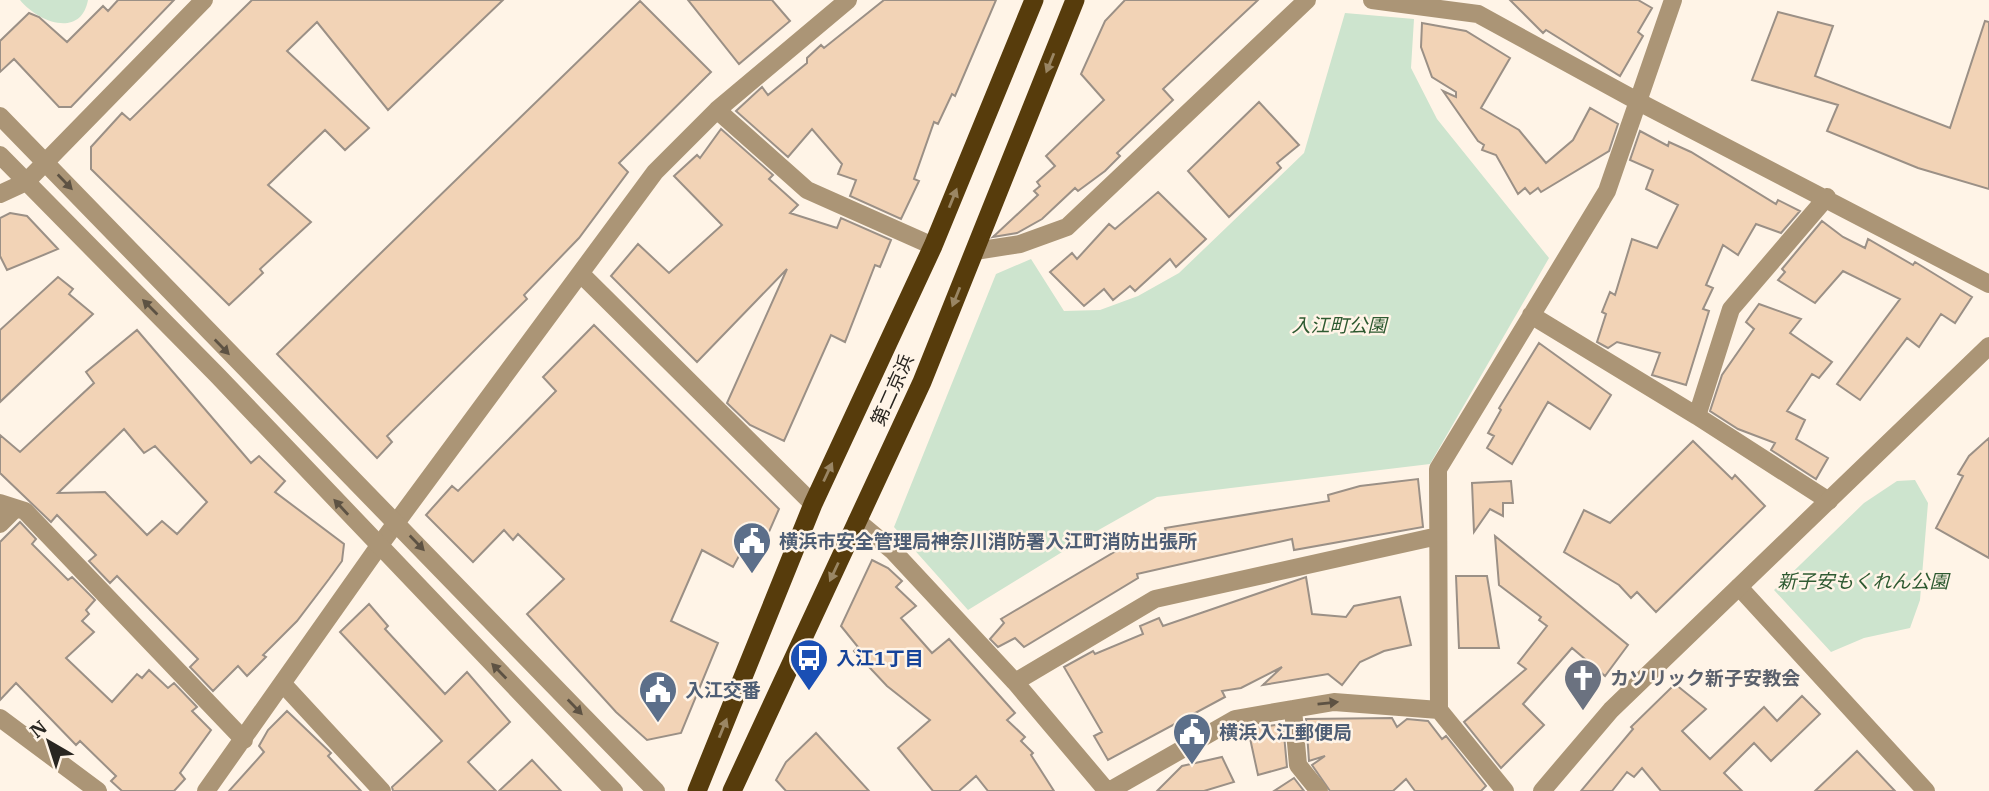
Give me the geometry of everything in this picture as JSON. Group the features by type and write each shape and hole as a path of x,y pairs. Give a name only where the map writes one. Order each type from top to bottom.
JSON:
{"highway":[{"name":"第二京浜","path":"697,791 813,504 933,246 1034,0"},
{"name":"第二京浜","path":"732,791 922,382 1075,0"}],"street":[{"path":"0,194 26,182 204,0"},
{"path":"206,791 284,685 379,546 655,172 717,110 848,0"},
{"path":"975,251 1020,244 1066,227 1307,0"},
{"path":"1372,0 1478,14 1639,102 1827,197 1989,284"},
{"path":"1505,791 1439,710 1438,469 1607,191 1673,0"},
{"path":"717,110 807,190 933,246"},
{"path":"0,116 656,791"},
{"path":"0,155 217,375 614,791"},
{"path":"1697,416 1731,309 1827,197"},
{"path":"581,274 813,504"},
{"path":"1531,315 1697,416 1829,501"},
{"path":"1542,791 1611,710 1989,346"},
{"path":"0,524 8,505 25,511 244,740"},
{"path":"858,521 893,551 1014,682 1108,791 1235,719 1334,702 1439,710"},
{"path":"1014,682 1155,598 1438,536"},
{"path":"1739,587 1926,791"},
{"path":"284,685 382,791"},
{"path":"1293,709 1298,765 1319,791"},
{"path":"0,719 98,791"}],"green space":[{"path":"20,0 88,0 84,12 77,19 58,23 38,15"},
{"name":"入江町公園","path":"1345,13 1414,19 1411,68 1437,119 1549,258 1430,464 1157,497 968,610 894,527 996,274 1031,259 1064,311 1100,310 1138,296 1179,273 1304,153"},
{"name":"新子安もくれん公園","path":"1915,480 1928,503 1920,600 1910,628 1864,638 1831,652 1774,590 1864,503 1897,481"}],"building":[{"path":"118,0 174,0 71,107 59,107 14,59 0,72 0,41 29,13 39,17 67,42 103,6 108,11"},
{"path":"252,0 503,0 388,110 317,22 287,51 369,128 345,150 325,130 268,185 311,222 260,269 263,273 229,305 91,169 91,147 122,113 130,120"},
{"path":"688,0 772,0 790,21 739,64"},
{"path":"884,0 996,0 955,96 952,94 938,124 934,122 914,179 919,181 901,219 850,196 856,180 838,174 842,164 812,129 788,157 736,111 762,87 768,95 807,63 807,58 821,45 824,48"},
{"path":"1125,0 1258,0 1163,89 1173,100 1117,153 1120,156 1105,171 1078,191 1075,188 1042,219 1017,233 993,237 1038,195 1034,191 1040,186 1037,182 1055,166 1046,156 1104,100 1081,74 1105,21"},
{"path":"1510,0 1638,0 1652,8 1638,32 1643,36 1620,76 1546,30 1543,33"},
{"path":"640,1 711,72 619,163 628,172 579,238 524,295 527,299 387,436 392,442 377,458 277,354"},
{"path":"1778,12 1833,26 1815,76 1950,128 1985,21 1989,22 1989,189 1918,168 1827,131 1838,105 1752,80"},
{"path":"1422,23 1466,31 1510,58 1481,108 1519,130 1546,163 1573,140 1590,108 1618,124 1609,151 1541,192 1538,188 1530,194 1525,188 1518,194 1496,155 1482,150 1484,145 1478,141 1443,91 1456,97 1456,92 1432,77 1421,47"},
{"path":"1259,102 1299,145 1277,163 1281,168 1229,217 1188,171"},
{"path":"721,129 773,175 769,179 798,205 790,213 837,228 841,218 891,240 880,267 875,265 845,342 831,335 784,441 750,425 727,403 787,269 697,362 611,276 638,244 669,273 722,225 674,176 697,155 700,158"},
{"path":"1640,131 1668,146 1669,142 1691,152 1776,204 1778,200 1800,211 1781,233 1756,224 1738,255 1723,245 1706,285 1713,288 1703,309 1709,311 1686,385 1652,375 1660,353 1617,342 1608,348 1597,342 1606,314 1602,312 1610,292 1615,295 1632,239 1657,248 1678,205 1646,189 1653,170 1630,160"},
{"path":"1158,192 1206,239 1176,267 1170,259 1135,291 1130,286 1113,300 1104,289 1084,306 1050,272 1072,253 1077,259 1109,224 1115,229"},
{"path":"10,213 27,216 58,249 7,270 0,256 0,218"},
{"path":"1822,221 1843,237 1865,248 1868,239 1913,265 1915,262 1972,297 1955,323 1941,314 1919,347 1907,338 1860,400 1837,384 1900,299 1843,271 1815,303 1778,280 1785,272 1782,269"},
{"path":"58,277 73,289 69,294 93,314 0,402 0,330"},
{"path":"1759,304 1801,319 1790,333 1832,362 1819,378 1812,374 1787,411 1805,420 1796,439 1828,458 1816,479 1771,450 1775,443 1738,429 1710,411 1722,375 1754,329 1746,322"},
{"path":"594,325 779,509 765,541 751,534 733,567 702,550 671,621 718,643 681,733 647,740 616,712 527,614 564,579 518,534 513,540 504,530 473,562 426,515 452,486 458,491 556,391 543,377"},
{"path":"137,330 251,463 259,456 285,481 275,492 344,544 342,561 329,579 297,621 263,655 266,657 247,676 238,666 213,691 190,667 198,659 117,576 110,583 89,561 96,555 57,515 51,522 0,473 0,435 20,452 94,383 86,372","holes":["124,429 144,453 155,446 207,502 177,534 162,521 147,535 105,492 58,493"]},
{"path":"1539,343 1611,395 1590,429 1548,402 1512,464 1487,448 1494,436 1488,433 1501,410 1499,408"},
{"path":"1989,438 1989,558 1936,528 1963,476 1958,474 1969,456"},
{"path":"1693,441 1732,479 1735,475 1765,506 1656,612 1637,592 1631,598 1619,585 1564,552 1584,510 1610,523"},
{"path":"1418,479 1423,527 1294,550 1292,539 1137,574 1138,578 1024,647 1015,638 998,647 990,639 1004,623 1001,619 1133,541 1167,536 1165,528 1329,501 1328,495 1360,486"},
{"path":"1511,481 1513,503 1503,503 1503,516 1490,509 1474,532 1472,483"},
{"path":"20,522 36,539 32,544 68,580 72,577 95,600 86,610 89,614 82,621 94,632 66,658 112,702 137,674 142,678 149,670 168,688 174,683 197,707 192,711 211,730 180,773 185,779 174,791 122,791 111,781 116,776 80,741 76,745 16,683 0,700 0,542"},
{"path":"1495,536 1628,645 1605,676 1572,648 1523,704 1544,725 1501,768 1464,722 1526,669 1518,663 1547,626 1539,620 1541,617 1499,585"},
{"path":"872,560 888,568 902,581 896,587 916,606 901,618 932,653 949,639 1015,713 1007,720 1025,737 1021,741 1033,753 1031,755 1054,791 988,791 976,776 959,791 933,791 898,748 930,720 887,686 854,651 858,647 841,626"},
{"path":"1456,576 1487,576 1499,648 1459,648"},
{"path":"1306,577 1312,614 1346,617 1354,606 1400,597 1411,645 1384,651 1360,662 1342,685 1328,674 1263,685 1282,667 1241,688 1222,691 1225,697 1108,760 1094,736 1102,732 1064,667 1093,651 1095,654 1143,634 1140,626 1159,618 1163,626"},
{"path":"369,604 388,626 385,629 445,694 467,672 510,722 468,762 496,791 393,791 392,787 442,741 340,632"},
{"path":"1675,684 1706,709 1682,731 1710,759 1764,707 1777,721 1802,696 1820,714 1771,761 1754,743 1724,773 1742,791 1661,791 1642,768 1634,777 1627,772 1612,791 1581,791 1633,729 1631,727"},
{"path":"287,711 331,753 328,756 361,791 229,791 264,752 259,746 268,730"},
{"path":"1392,718 1397,727 1407,719 1428,721 1442,739 1446,736 1486,786 1481,791 1415,791 1406,779 1393,791 1330,791 1312,765 1325,756 1309,761 1306,719"},
{"path":"1283,724 1287,767 1258,775 1248,729"},
{"path":"816,733 869,791 786,791 776,780 786,762"},
{"path":"1857,751 1895,791 1815,791"},
{"path":"1222,757 1234,782 1204,791 1157,791 1182,766"},
{"path":"532,760 561,791 499,791"},
{"path":"1294,778 1304,791 1274,791"}],"place":[{"name":"横浜市安全管理局神奈川消防署入江町消防出張所","path":"752,575"},
{"name":"入江1丁目","path":"809,692"},
{"name":"カソリック新子安教会","path":"1583,712"},
{"name":"入江交番","path":"658,724"},
{"name":"横浜入江郵便局","path":"1192,766"}]}
